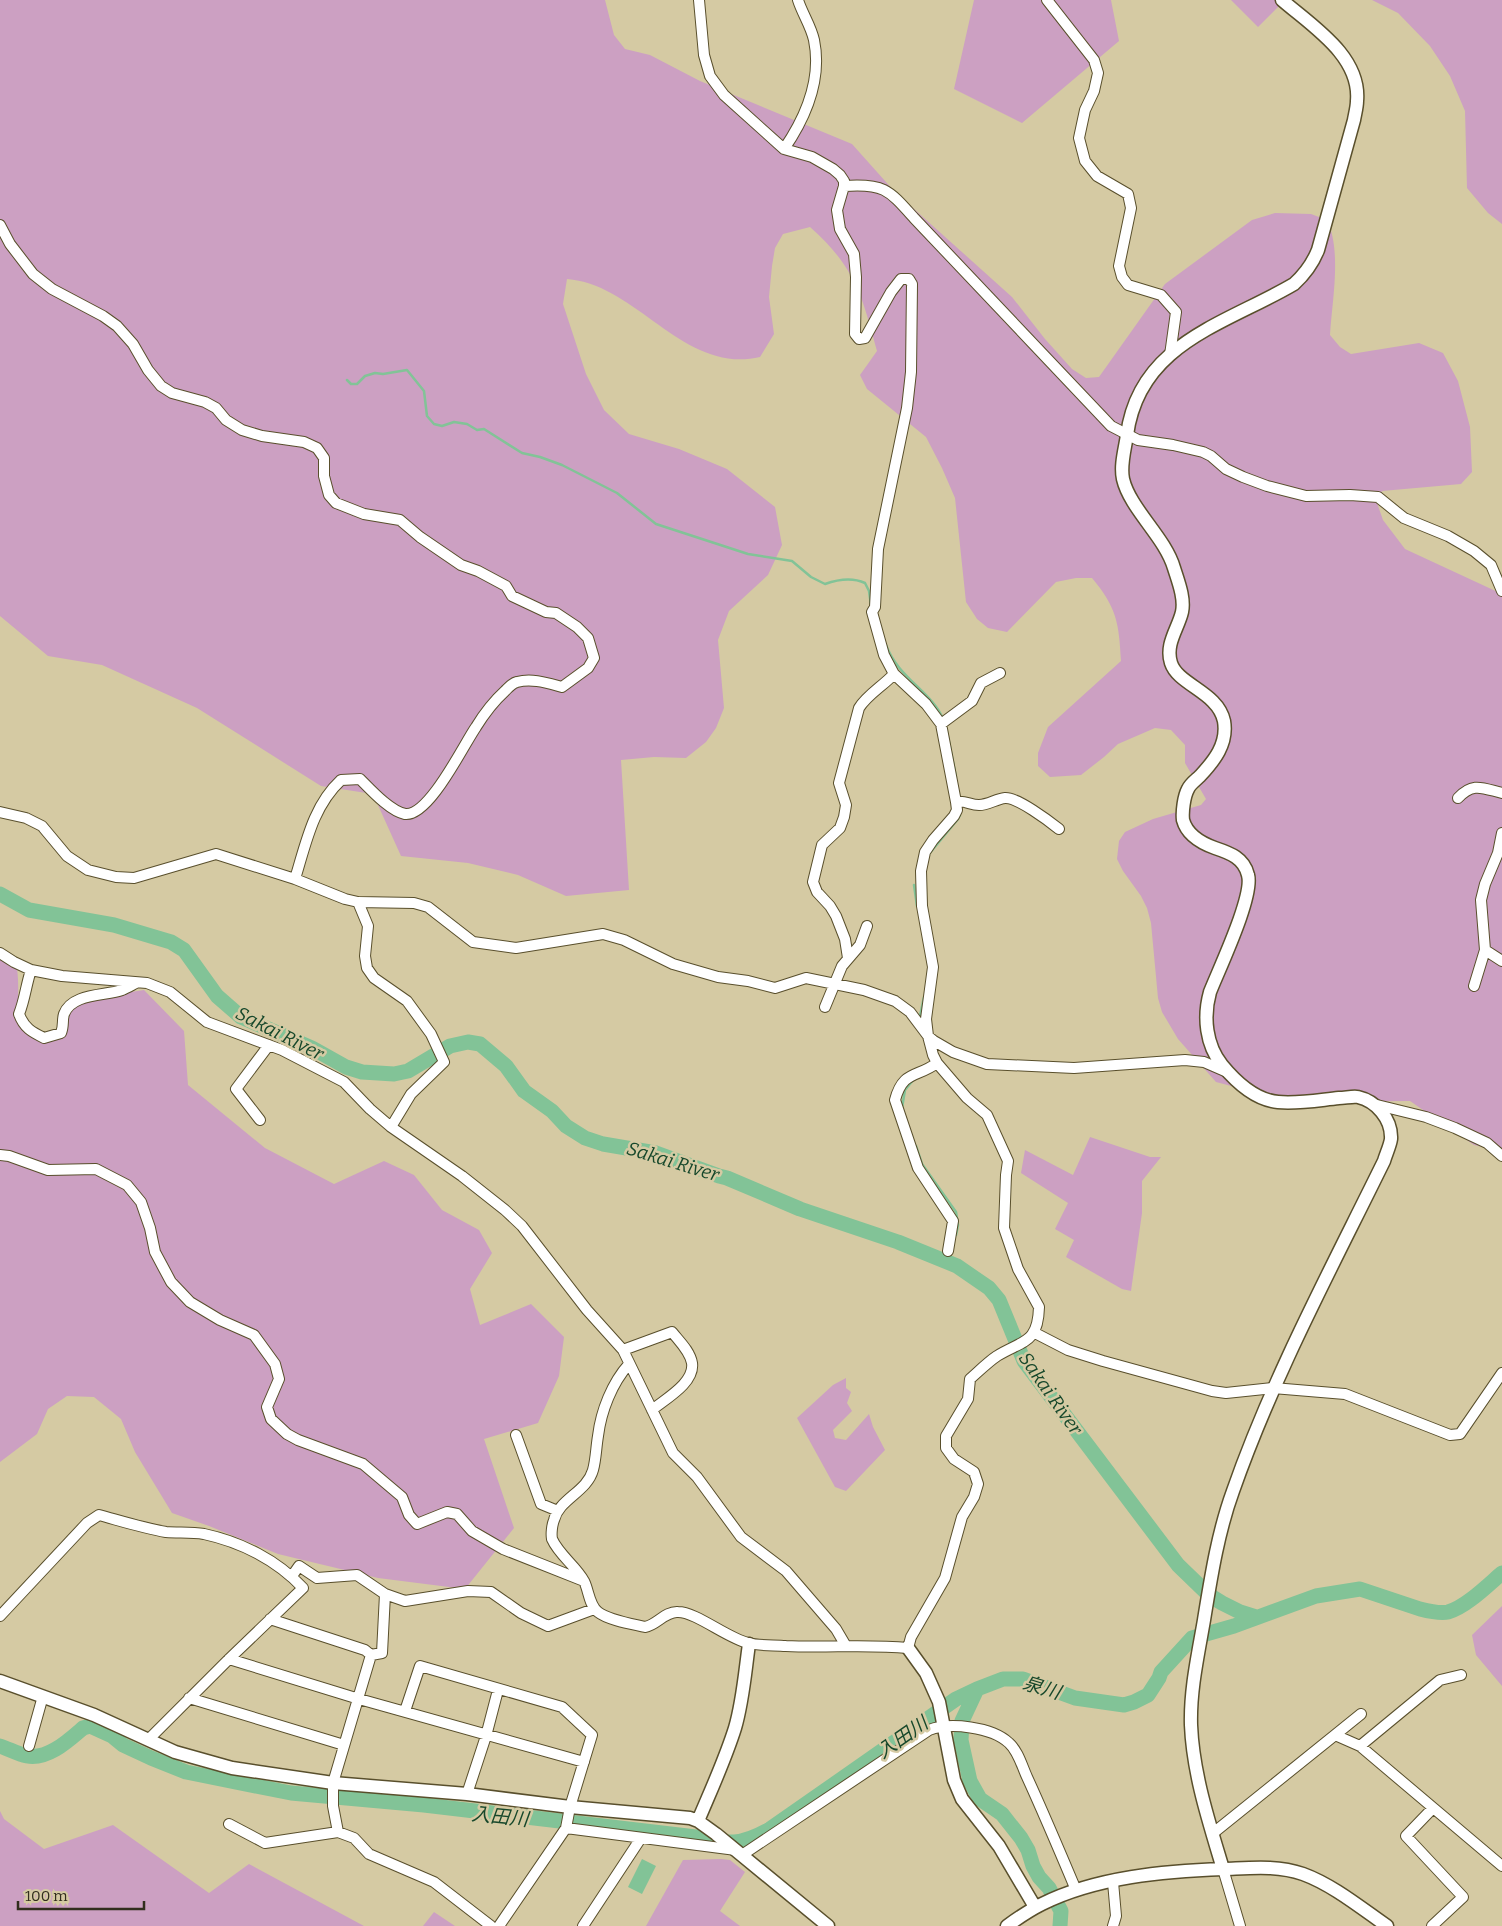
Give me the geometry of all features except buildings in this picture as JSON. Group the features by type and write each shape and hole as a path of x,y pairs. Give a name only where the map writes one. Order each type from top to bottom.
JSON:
{"street":[{"path":"698,0 704,55 710,76 724,94 784,149 812,157 832,169 844,181 837,210 840,229 854,254 856,334 859,339 865,338 901,278 909,279 912,284 911,372 907,408 878,549 874,610 884,655 894,674 943,722 959,802 954,816 925,852 922,871 922,906 933,967 926,1019 928,1036 937,1063 967,1098 987,1115 1008,1161 1004,1228 1018,1269 1039,1308 1031,1336 997,1356 970,1379 968,1398 946,1436 946,1448 954,1459 974,1472 978,1484 974,1497 962,1517 945,1578 911,1637 908,1648"},
{"path":"784,149 800,122 812,94 816,67 814,39 798,0"},
{"path":"1047,0 1094,60 1098,72 1094,91 1085,110 1079,138 1086,162 1097,176 1128,194 1131,208 1119,266 1122,277 1128,285 1161,295 1176,312 1170,355"},
{"path":"1282,0 1343,55 1352,70 1356,85 1358,100 1354,120 1318,250 1313,263 1294,284 1203,330 1170,355 1156,369 1135,399 1129,416 1122,466 1129,494 1165,547 1174,565 1182,599 1182,611 1171,642 1169,655 1172,666 1178,674 1210,698 1224,720 1224,735 1221,748 1214,760 1188,789 1183,818 1193,836 1200,842 1231,853 1242,862 1248,874 1249,889 1245,904 1206,1006 1209,1040 1218,1060 1248,1091 1277,1102 1357,1096 1377,1105 1426,1117 1455,1128 1487,1143 1502,1156"},
{"path":"844,186 871,185 881,187 894,195 1111,426 1138,440 1203,452 1211,456 1226,469 1267,486 1306,496 1350,495 1378,497 1404,518 1448,536 1474,551 1491,565 1502,591"},
{"path":"0,225 10,244 33,274 52,289 103,316 117,326 133,344 148,370 161,386 172,393 205,402 216,408 226,420 242,430 262,436 304,442 317,448 324,458 324,476 328,495 336,503 364,514 400,520 461,565 478,571 506,586 512,596 546,612 556,613 577,627 588,638 594,658 588,668 562,687 539,680 515,682 498,698 475,728 438,790 430,800 413,812 405,814 383,802 360,779 341,780 328,792 316,814 295,879"},
{"path":"848,958 845,939 836,916 830,906 817,892 813,882 822,845 840,828 844,818 846,805 839,784 859,708 864,701 880,689 894,674"},
{"path":"943,722 972,701 982,683 1000,674"},
{"path":"1458,798 1465,791 1475,786 1502,793"},
{"path":"959,802 977,806 1005,798 1044,817 1059,829"},
{"path":"0,812 26,818 42,826 67,856 88,870 99,874 134,878 216,854 295,879 345,899 358,902 414,903 428,907 473,942 516,948 603,934 624,940 673,964 718,977 748,981 775,988 806,978 864,990 895,1000 910,1012 928,1036 953,1052 987,1064 1074,1068 1185,1060 1204,1062 1228,1072"},
{"path":"1474,986 1485,950 1481,900 1485,884 1498,853 1502,833"},
{"path":"358,902 368,926 365,956 368,968 374,978 407,1001 431,1034 443,1056 444,1062 411,1094 391,1127"},
{"path":"826,1007 842,966 860,945 867,926"},
{"path":"1485,950 1502,961"},
{"path":"0,953 31,970 62,976 147,983 170,992 207,1022 282,1050 344,1082 370,1109 391,1127 462,1176 522,1226 587,1310 623,1350 672,1453 697,1477 741,1537 786,1571 836,1629 846,1646"},
{"path":"31,970 25,988 27,996 19,1014 22,1024 32,1033 44,1038 61,1033 64,1028 64,1014 71,1004 84,998 121,990 137,982"},
{"path":"260,1120 236,1089 269,1045"},
{"path":"937,1063 903,1080 898,1088 895,1100 918,1168 953,1221 948,1251"},
{"path":"1240,1926 1200,1788 1192,1741 1192,1695 1211,1579 1232,1492 1273,1388 1384,1161 1391,1139 1384,1115 1377,1105"},
{"path":"0,1145 5,1155 48,1170 96,1169 127,1185 141,1202 150,1228 155,1252 171,1282 190,1302 220,1320 254,1336 275,1364 279,1379 267,1407 271,1419 287,1434 298,1440 363,1464 402,1497 409,1515 417,1524 447,1512 457,1514 472,1531 503,1549 584,1582"},
{"path":"623,1350 672,1332 685,1348 692,1362 691,1373 685,1382 652,1410"},
{"path":"1031,1336 1103,1361 1212,1391 1226,1392 1273,1388 1345,1394 1450,1435 1460,1434 1502,1373"},
{"path":"629,1364 618,1376 609,1397 598,1434 596,1460 592,1476 558,1511 554,1519 552,1537 559,1550 575,1567 584,1582 594,1609 600,1614 645,1628 666,1615 680,1612 749,1644 908,1648"},
{"path":"516,1435 541,1504 558,1511"},
{"path":"0,1616 87,1523 99,1515 166,1532 202,1534 222,1539 261,1555 292,1576 303,1588 188,1698 148,1740"},
{"path":"292,1576 300,1566 317,1578 357,1575 385,1594 405,1602 468,1591 491,1592 522,1613 548,1626 594,1609"},
{"path":"371,1655 382,1653 385,1594"},
{"path":"270,1619 365,1650 371,1655"},
{"path":"698,1821 721,1767 735,1726 742,1694 749,1644"},
{"path":"908,1648 926,1673 939,1702 954,1780 962,1799 999,1846 1039,1905"},
{"path":"338,1832 333,1806 333,1788 371,1655"},
{"path":"229,1659 359,1700 584,1762"},
{"path":"405,1712 420,1666 562,1707 592,1735 568,1819 499,1926"},
{"path":"1360,1746 1440,1680 1461,1675"},
{"path":"0,1681 94,1716 175,1752 232,1768 333,1788 467,1794 641,1838 739,1853 943,1722 999,1735 1011,1744 1042,1809 1072,1892"},
{"path":"467,1794 486,1736 498,1690"},
{"path":"29,1746 43,1696"},
{"path":"188,1698 344,1745"},
{"path":"1212,1834 1361,1714"},
{"path":"1335,1735 1360,1746 1502,1866"},
{"path":"1432,1926 1463,1897 1406,1836 1433,1808"},
{"path":"568,1819 681,1817 698,1821 828,1926"},
{"path":"229,1824 265,1843 338,1832 354,1838 369,1854 434,1882 490,1926"},
{"path":"584,1926 641,1838"},
{"path":"1007,1926 1039,1905 1072,1892 1138,1876 1183,1870 1269,1867 1303,1874 1322,1883 1387,1926"},
{"path":"1113,1882 1116,1916 1113,1926"}],"shaded area":[{"path":"0,0 605,0 614,35 625,49 650,55 700,81 852,144 894,191 1012,297 1045,339 1072,369 1086,378 1099,377 1165,284 1252,220 1275,213 1311,214 1327,220 1332,232 1335,261 1330,335 1340,347 1351,354 1419,343 1443,353 1458,381 1470,427 1472,472 1461,484 1382,491 1377,503 1383,520 1405,549 1502,594 1502,1151 1474,1145 1410,1101 1292,1102 1216,1082 1178,1039 1162,1012 1158,998 1151,923 1147,908 1117,859 1119,841 1125,832 1153,819 1201,805 1206,799 1185,763 1185,745 1171,730 1155,728 1118,744 1081,775 1050,777 1038,766 1038,753 1048,727 1121,661 1118,626 1112,607 1092,578 1076,578 1056,582 1007,632 988,628 977,619 966,602 955,498 926,437 867,389 860,375 877,351 867,314 855,283 847,269 837,255 810,227 783,234 775,248 769,297 774,334 760,357 733,359 708,353 684,342 616,296 592,285 567,279 563,304 586,374 604,410 629,434 679,449 727,469 775,507 782,545 768,575 729,611 718,640 724,708 716,728 706,742 686,758 654,757 621,760 629,890 566,896 518,875 468,863 401,856 373,794 321,786 197,708 102,665 48,656 0,616"},
{"path":"974,0 1111,0 1119,41 1022,123 954,89"},
{"path":"1231,0 1285,0 1258,27"},
{"path":"1372,0 1502,0 1502,224 1488,213 1467,188 1465,111 1450,76 1430,46 1398,13"},
{"path":"0,956 17,969 20,1028 42,1041 64,1036 66,1011 80,1000 144,990 184,1031 188,1085 265,1148 334,1184 384,1161 414,1175 442,1210 479,1230 492,1253 470,1289 480,1325 531,1304 564,1337 559,1376 538,1423 484,1439 514,1528 465,1589 378,1578 278,1554 172,1513 135,1452 121,1419 94,1397 67,1396 48,1409 37,1434 0,1462"},
{"path":"1090,1137 1150,1157 1161,1157 1142,1181 1142,1213 1131,1291 1122,1289 1066,1257 1074,1240 1055,1229 1068,1203 1021,1173 1025,1150 1073,1175"},
{"path":"846,1378 846,1388 851,1392 847,1403 852,1411 833,1430 835,1438 846,1440 869,1414 873,1427 885,1450 846,1491 835,1487 797,1418 833,1385"},
{"path":"1502,1606 1502,1686 1476,1655 1472,1635"},
{"path":"0,1811 4,1819 44,1849 113,1825 209,1893 249,1864 364,1926 0,1926"},
{"path":"642,1859 656,1866 642,1894 628,1887"},
{"path":"683,1860 730,1860 745,1872 720,1911 740,1926 646,1926"},
{"path":"434,1912 455,1926 423,1926"}],"waterway":[{"path":"347,380 351,384 357,384 365,376 375,373 383,374 407,370 424,391 427,416 434,424 442,426 454,422 467,424 477,430 484,429 522,453 562,465 617,493 656,524 748,554 792,561 811,577 825,584 845,579 865,583 869,591 871,605"},
{"path":"886,645 898,667 938,709 943,719"},
{"path":"946,727 956,777"},
{"path":"929,854 960,815"},
{"path":"914,885 917,906"},
{"name":"Sakai River","path":"0,894 29,910 114,925 171,942 184,950 217,996 241,1017 312,1048 346,1067 362,1072 394,1074 408,1071 450,1046 468,1042 480,1044 506,1066 524,1091 552,1111 566,1126 585,1138 603,1144 656,1153 727,1178 800,1209 898,1242 957,1266 989,1288 999,1300 1024,1361 1178,1565 1209,1595 1240,1612 1256,1617"},
{"path":"920,1016 924,997"},
{"path":"902,1108 905,1090 914,1079"},
{"path":"916,1146 922,1164 956,1212 958,1225 956,1235"},
{"name":"入田川","path":"0,1746 27,1756 43,1755 58,1748 83,1728 90,1726 112,1736 123,1745 186,1772 291,1793 424,1805 734,1842 760,1835 770,1829 956,1699 1003,1679 1023,1679 1075,1698 1124,1705 1148,1695 1161,1672 1192,1638 1234,1626 1316,1596 1360,1589 1420,1609 1445,1613 1469,1601 1502,1573"},
{"name":"泉川","path":"977,1689 962,1721 961,1740 970,1781 980,1799 1002,1814 1021,1838 1039,1877 1049,1888 1061,1911 1060,1926"}]}
